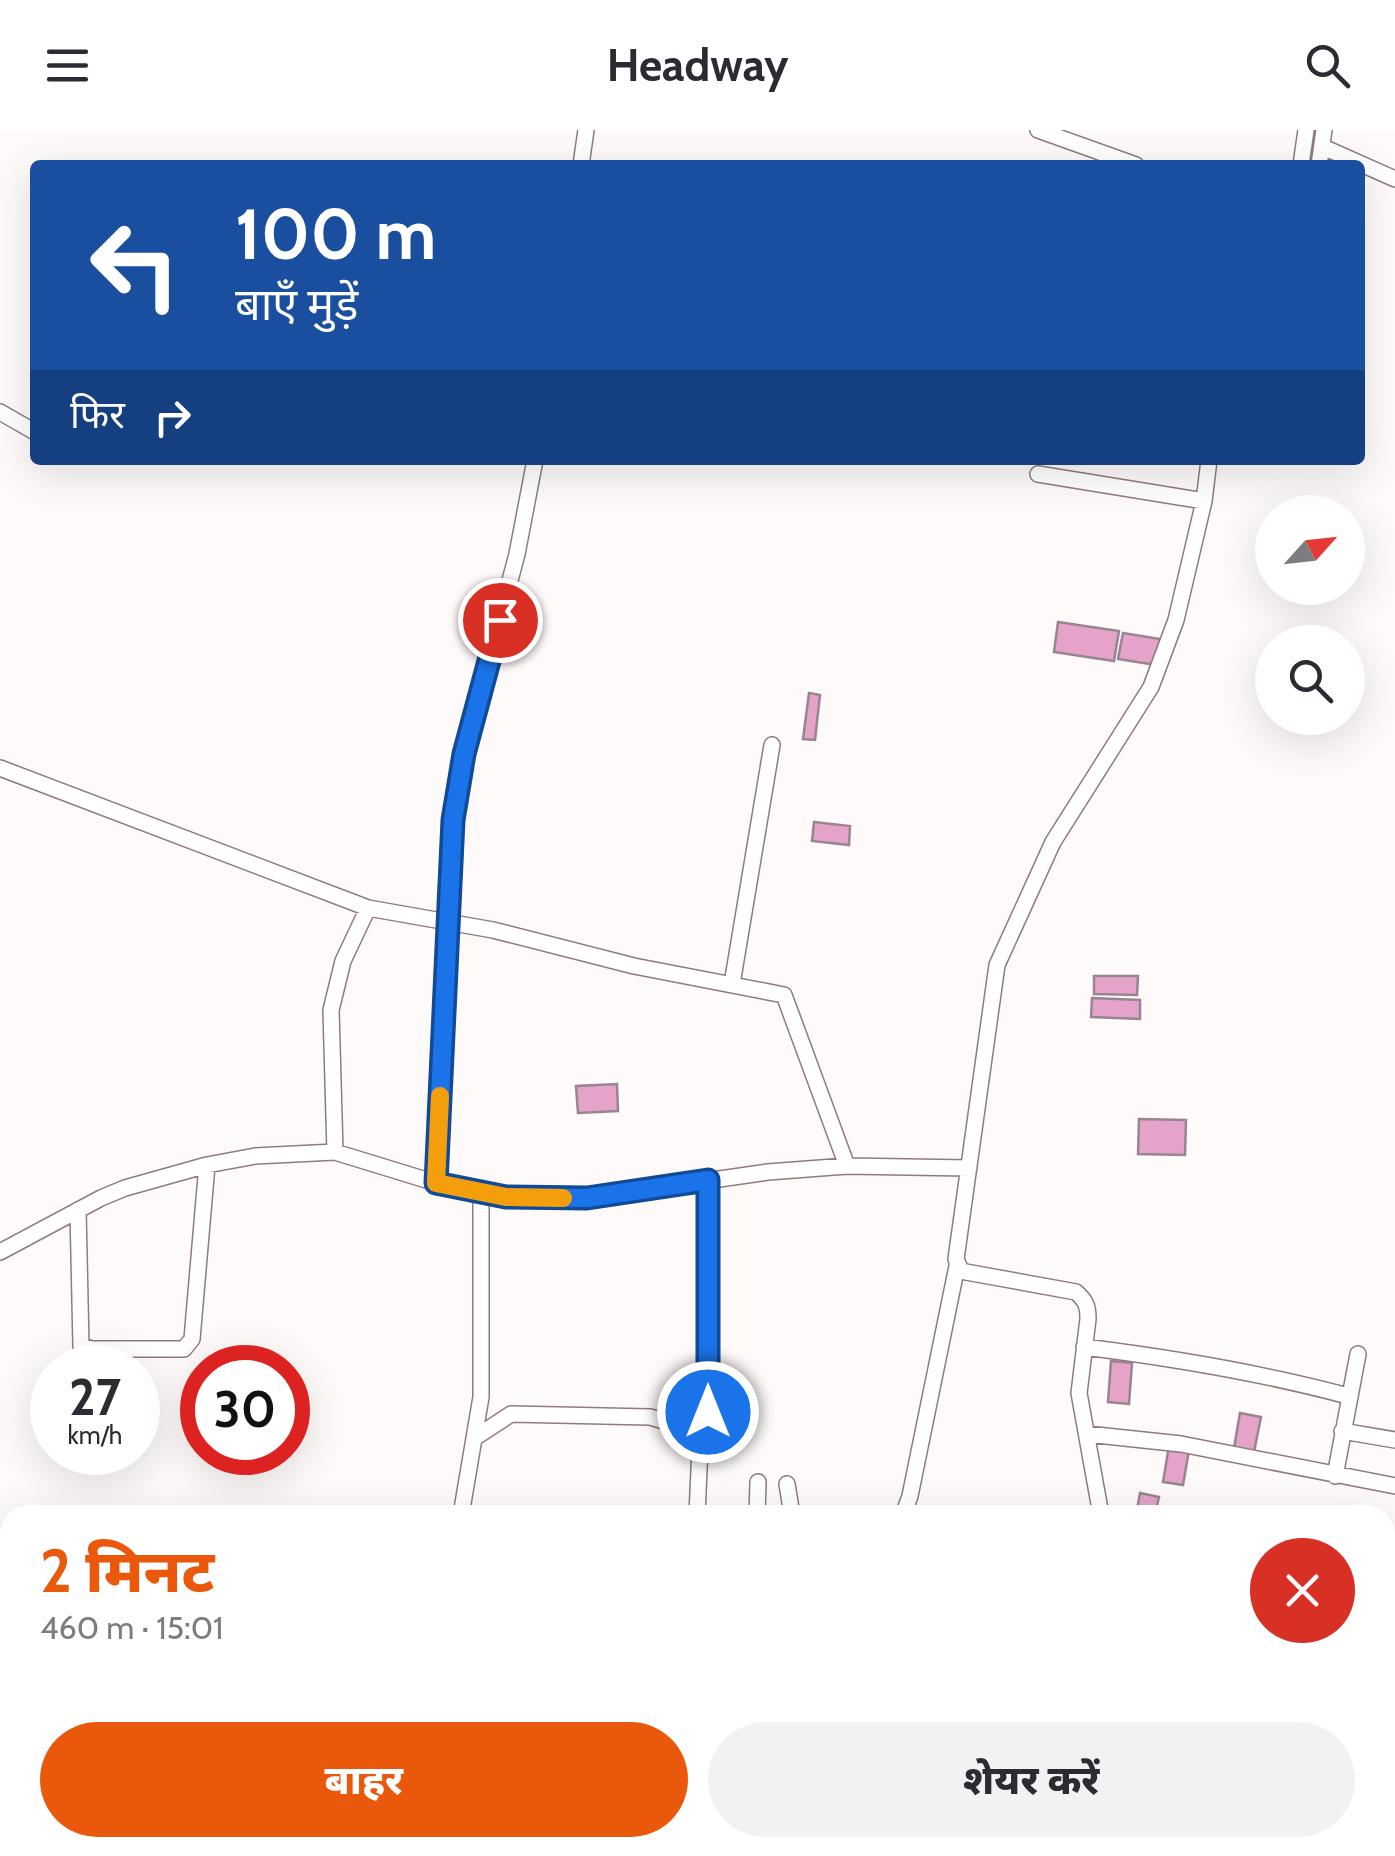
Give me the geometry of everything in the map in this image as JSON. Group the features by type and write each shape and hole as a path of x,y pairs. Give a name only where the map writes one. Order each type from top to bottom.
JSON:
{"street":[{"path":"583,160 586,130"},
{"path":"1038,130 1122,160"},
{"path":"1093,150 1097,130"},
{"path":"1301,160 1306,130"},
{"path":"1323,138 1362,160"},
{"path":"1365,162 1395,179"},
{"path":"0,412 30,429"},
{"path":"436,1183 450,850 461,773 517,554 534,465"},
{"path":"906,1505 957,1266 996,965 1053,842 1151,687 1176,620 1208,465"},
{"path":"1038,474 1204,500"},
{"path":"732,984 772,745"},
{"path":"0,768 368,908 493,930 634,966 784,995 848,1166"},
{"path":"335,1152 331,1010 343,961 368,908"},
{"path":"0,1252 135,1184 255,1156 335,1152 436,1183 506,1197 587,1198 708,1180 848,1166 969,1168"},
{"path":"78,1210 81,1346 184,1349 192,1339 207,1165"},
{"path":"697,1505 701,1424 708,1412 708,1180"},
{"path":"463,1505 481,1397 482,1192"},
{"path":"957,1266 966,1272 1076,1292 1088,1308 1079,1393 1098,1505"},
{"path":"1084,1347 1153,1355 1348,1396"},
{"path":"1335,1476 1358,1354"},
{"path":"476,1437 511,1414 650,1417 684,1427 701,1424"},
{"path":"1342,1432 1395,1440"},
{"path":"1086,1434 1181,1444 1395,1486"},
{"path":"757,1505 758,1482"},
{"path":"787,1484 790,1505"}],"building":[{"path":"1058,622 1119,631 1114,661 1054,652"},
{"path":"1123,633 1160,639 1156,665 1118,659"},
{"path":"809,693 820,695 815,740 803,739"},
{"path":"814,822 850,826 849,845 812,841"},
{"path":"1094,976 1138,976 1137,995 1094,994"},
{"path":"1092,998 1140,1000 1140,1019 1091,1017"},
{"path":"617,1084 618,1111 578,1113 576,1086"},
{"path":"1139,1119 1186,1120 1185,1155 1138,1154"},
{"path":"1111,1361 1132,1363 1129,1404 1108,1402"},
{"path":"1240,1413 1261,1417 1254,1452 1234,1448"},
{"path":"1169,1446 1189,1450 1183,1485 1163,1482"},
{"path":"1140,1493 1159,1497 1157,1505 1138,1505"}],"slow traffic":[{"path":"440,1096 436,1183 506,1197 563,1198"}],"route":[{"path":"500,620 464,754 453,820 436,1183 506,1197 587,1198 708,1180 708,1412"}]}
